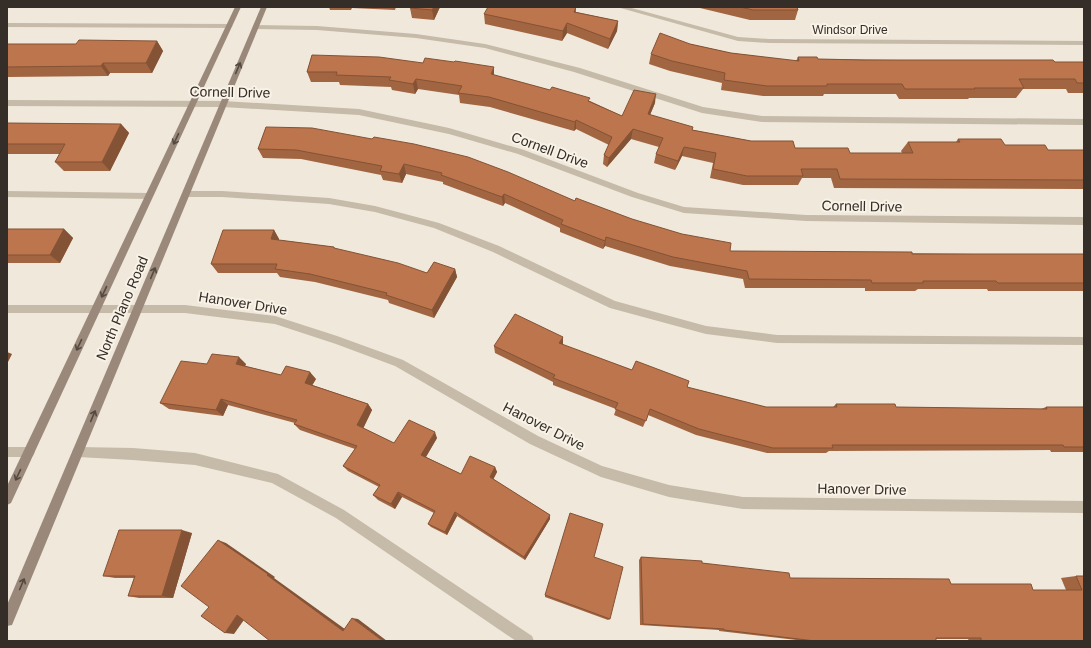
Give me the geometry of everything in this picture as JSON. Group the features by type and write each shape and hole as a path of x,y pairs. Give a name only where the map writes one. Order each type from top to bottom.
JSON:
{"main road":[{"name":"North Plano Road","path":"7,498 238,7"},
{"name":"North Plano Road","path":"7,620 264,7"}],"street":[{"name":"Windsor Drive","path":"620,7 738,39 769,41 1084,43"},
{"path":"652,15 656,7"},
{"path":"7,25 229,26"},
{"path":"256,27 317,28 416,36 485,46 570,68 702,110 762,120 1084,122"},
{"name":"Cornell Drive","path":"7,103 223,104 359,112 449,131 521,152 635,195 684,210 806,218 1084,221"},
{"path":"7,194 149,196"},
{"path":"186,194 222,194 329,201 375,209 428,223 496,249 613,305 706,330 777,339 1084,341"},
{"name":"Hanover Drive","path":"7,309 185,309 275,320 337,340 399,363 534,440 601,471 669,491 743,503 1084,507"},
{"path":"7,452 29,452"},
{"path":"78,452 133,454 195,459 274,478 340,514 527,641"}],"building":[{"path":"410,7 434,7 432,10"},
{"path":"488,7 576,7 574,12 618,21 610,39 567,23 563,31 484,14"},
{"path":"740,7 797,7 798,10 753,10"},
{"path":"660,33 690,44 731,53 799,61 798,57 864,60 1053,60 1055,62 1084,62 1084,83 1077,83 1075,79 1019,79 1024,88 974,88 975,89 905,89 902,84 767,86 724,80 725,73 672,61 651,54"},
{"path":"79,40 157,41 146,63 103,63 101,66 7,67 7,44 76,44"},
{"path":"312,55 379,57 423,63 425,58 494,67 491,74 550,90 552,87 590,98 588,101 622,116 634,90 656,94 648,114 693,127 692,130 751,141 793,141 795,148 848,148 850,153 913,153 908,142 960,142 958,139 1001,139 1005,145 1045,145 1048,150 1084,150 1084,180 840,179 837,169 801,169 803,176 747,176 713,169 716,153 684,147 678,161 656,154 663,138 633,129 609,158 604,155 612,137 576,120 575,122 489,97 458,93 462,86 416,79 413,84 389,80 391,77 336,75 337,72 307,72"},
{"path":"7,123 121,124 102,162 55,162 65,144 7,144"},
{"path":"266,127 312,128 372,139 374,137 414,144 468,157 508,172 575,201 576,198 632,219 682,234 731,243 730,251 912,252 912,254 1084,254 1084,283 923,281 923,283 872,283 871,280 749,279 747,271 673,257 606,237 605,241 561,224 563,220 504,194 502,197 441,175 442,173 404,164 399,174 380,171 382,166 296,150 258,149"},
{"path":"7,229 64,229 50,255 7,255"},
{"path":"223,230 274,230 271,239 334,247 398,263 427,273 434,262 455,269 432,310 386,295 387,293 310,274 275,269 277,264 211,264"},
{"path":"515,314 563,337 559,343 632,370 636,361 689,381 687,387 766,407 837,407 836,404 895,404 896,407 1047,409 1046,407 1084,407 1084,447 1064,447 1063,445 832,445 833,448 773,448 699,429 650,409 646,421 615,409 618,403 553,378 555,375 494,346"},
{"path":"212,354 239,357 236,364 281,375 286,366 310,372 305,383 368,404 357,425 394,443 409,420 435,432 421,455 461,474 470,456 495,467 490,477 550,515 524,557 455,512 445,532 428,524 435,511 398,492 391,504 373,495 380,485 343,466 357,446 294,424 297,420 221,399 216,410 160,403 181,361 207,364"},
{"path":"570,513 603,524 594,557 623,567 610,619 545,595"},
{"path":"119,530 182,530 162,596 128,596 135,576 103,576"},
{"path":"218,540 268,574 267,575 343,631 352,618 383,641 270,641 237,615 225,633 201,616 209,607 181,586"},
{"path":"641,557 702,561 702,563 789,573 790,578 949,579 951,584 1031,584 1033,590 1082,590 1076,576 1084,576 1084,641 981,641 981,638 936,638 936,641 815,641 724,629 643,624"}]}
